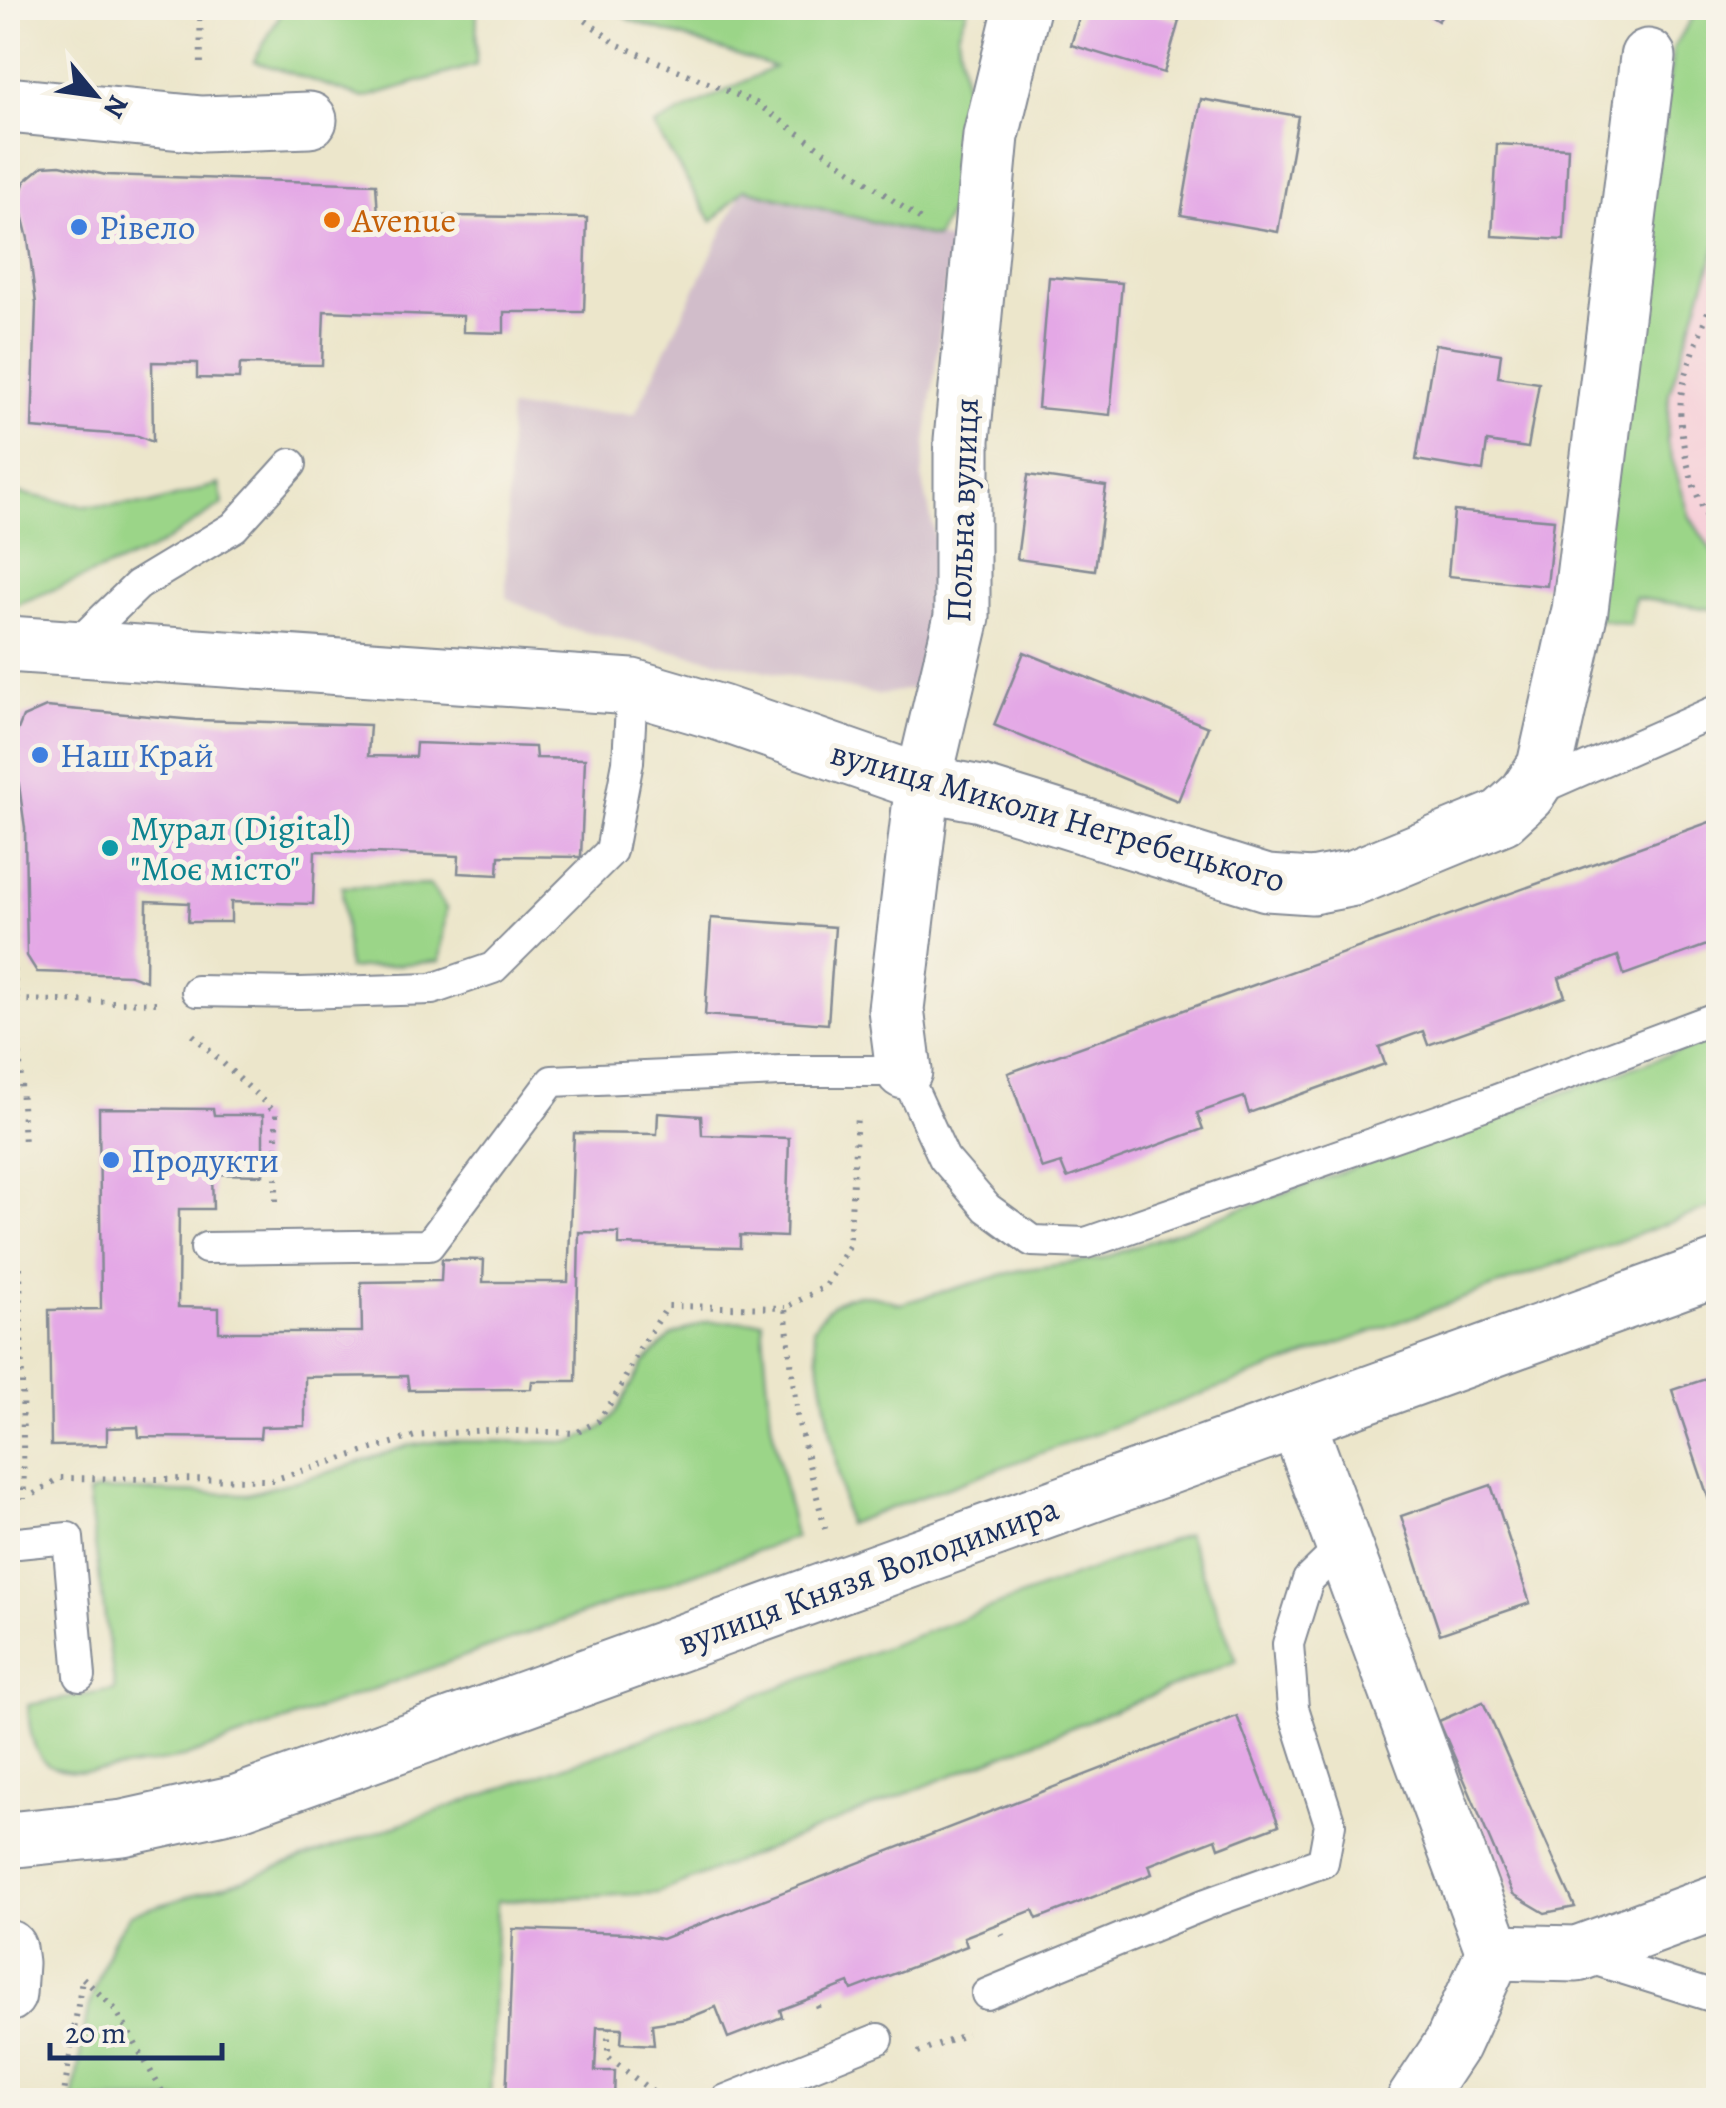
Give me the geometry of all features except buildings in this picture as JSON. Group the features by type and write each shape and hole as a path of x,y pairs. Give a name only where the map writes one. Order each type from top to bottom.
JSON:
{"street":[{"name":"Польна вулиця","path":"904,1071 896,1009 923,783 962,617 962,440 977,259 991,136 1022,8"},
{"name":"вулиця Миколи Негребецького","path":"8,644 632,687 722,713 923,783 982,794 1266,882 1312,886 1354,878 1502,817 1527,794 1545,766 1580,610 1648,57"},
{"path":"8,106 202,124 310,120"},
{"name":"вулиця Князя Володимира","path":"8,1840 123,1828 238,1803 1718,1268"},
{"path":"1298,1420 1494,1952 1452,2044 1415,2100"},
{"path":"1494,1952 1577,1954 1718,1902"},
{"path":"8,1948 8,1994"}],"lane":[{"path":"73,648 138,585 234,527 291,464"},
{"path":"197,992 300,994 432,988 493,968 611,851 628,762 632,687"},
{"path":"1527,794 1718,710"},
{"path":"206,1248 429,1245 552,1081 781,1071 904,1071 944,1158 986,1208 1032,1240 1086,1244 1486,1104 1718,1017"},
{"path":"8,1544 68,1538 80,1676"},
{"path":"987,1994 1206,1904 1324,1862 1330,1824 1293,1708 1288,1644 1308,1580 1344,1546"},
{"path":"1577,1954 1708,1994 1718,1992"},
{"path":"726,2100 878,2038"}],"path":[{"path":"569,8 618,45 756,103 977,259"},
{"path":"1718,282 1682,390 1683,437 1692,479 1706,519 1718,534"},
{"path":"8,928 17,1000 24,1145"},
{"path":"17,1000 160,1003 197,992"},
{"path":"160,1003 276,1112 276,1178"},
{"path":"20,1267 24,1500 60,1478 272,1480 414,1436 487,1430 576,1432 598,1421 668,1306 785,1308 826,1286 848,1246 857,1105 904,1071"},
{"path":"785,1308 797,1416 825,1530"},
{"path":"63,2100 83,1978 116,2010 167,2100"},
{"path":"878,2038 888,2065 997,2022 987,1994"},
{"path":"608,2027 608,2058 663,2100"}],"shaded area":[{"path":"743,189 951,241 922,477 940,559 915,688 879,695 566,628 506,597 509,409 635,414"},
{"path":"1718,242 1718,560 1690,517 1667,442 1669,393"}],"green space":[{"path":"284,8 477,8 476,65 364,98 254,61"},
{"path":"611,8 968,8 958,34 975,162 936,238 744,189 712,222 654,126 774,67 630,20"},
{"path":"1699,8 1718,8 1718,242 1669,393 1667,442 1690,517 1718,561 1718,610 1635,598 1630,625 1593,618 1673,48"},
{"path":"219,484 223,504 152,550 8,608 8,491 84,506 151,504"},
{"path":"430,885 446,908 440,961 348,969 342,887"},
{"path":"1718,1037 1718,1205 847,1524 813,1329 821,1316 840,1300 862,1295 900,1304 1020,1270 1101,1259"},
{"path":"762,1321 771,1422 795,1537 183,1758 82,1772 55,1768 36,1750 28,1705 115,1690 88,1494 98,1490 247,1494 407,1446 440,1441 573,1442 603,1427 615,1414 644,1363 671,1336 705,1322"},
{"path":"1187,1534 1237,1661 658,1893 497,1901 490,2100 73,2100 88,2008 111,1943 130,1914 233,1883 611,1750"}],"place":[{"name":"Avenue","path":"332,220"},
{"name":"Рівело","path":"79,227"},
{"name":"Наш Край","path":"40,755"},
{"name":"Мурал (Digital) \"Моє місто\"","path":"110,848"},
{"name":"Продукти","path":"111,1160"}]}
